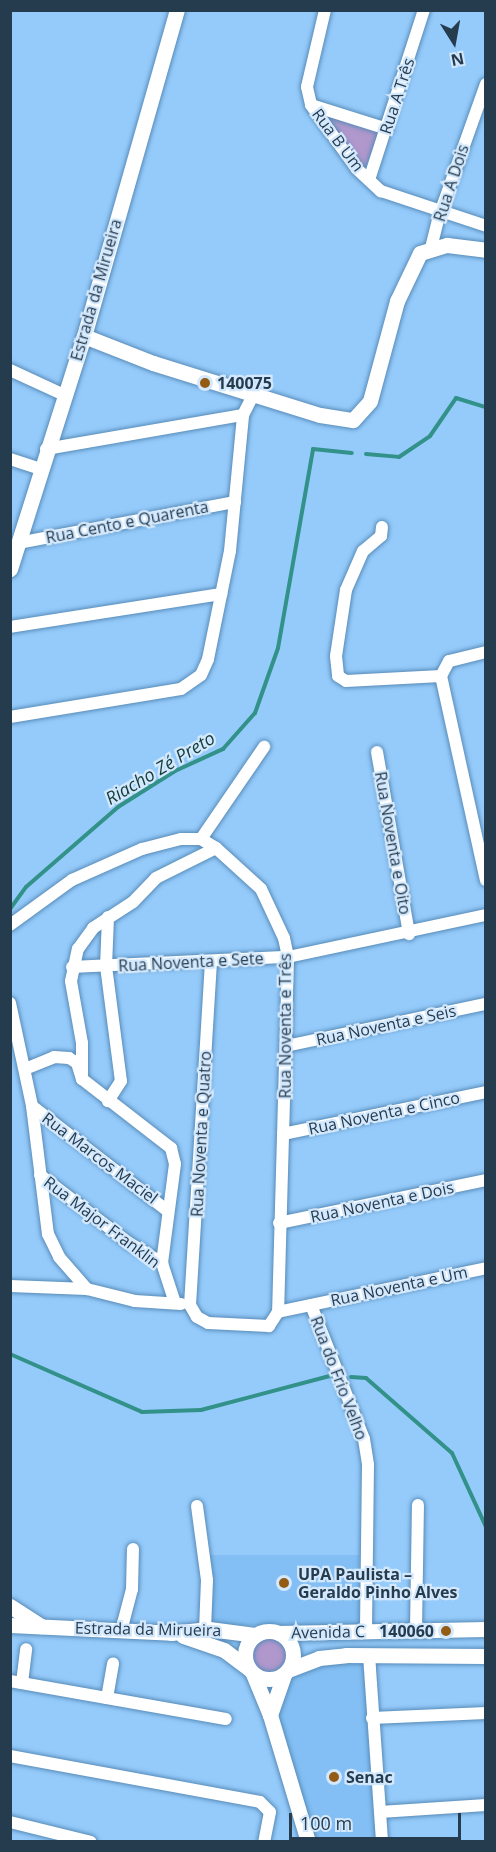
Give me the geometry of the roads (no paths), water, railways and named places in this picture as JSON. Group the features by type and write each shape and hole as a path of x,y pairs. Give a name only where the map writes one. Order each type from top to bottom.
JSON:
{"main road":[{"name":"Estrada da Mirueira","path":"10,568 46,449 84,336 177,10"},
{"path":"84,336 346,422 362,414 370,401 405,279 426,251 447,245 486,250"},
{"name":"Estrada da Mirueira","path":"10,1606 41,1626 171,1633 205,1629 255,1635 279,1633"},
{"path":"10,1625 41,1626"},
{"name":"Avenida C","path":"279,1633 486,1629"},
{"name":"Estrada da Mirueira","path":"171,1633 224,1650 250,1671"},
{"path":"270,1715 293,1652 288,1641 279,1633"},
{"path":"255,1635 244,1654 270,1715 304,1815 308,1842"},
{"name":"Avenida C","path":"286,1672 331,1659 369,1654 486,1656"},
{"path":"250,1671 268,1680 286,1672"}],"street":[{"name":"Rua B Um","path":"325,10 307,87 311,105 369,180 381,191 440,213 486,226"},
{"name":"Rua A Três","path":"369,180 424,10"},
{"name":"Rua A Dois","path":"426,251 486,84"},
{"path":"311,105 387,129"},
{"path":"10,370 64,395"},
{"path":"10,717 181,689 201,675 208,659 221,594 235,502 243,416 254,393"},
{"path":"46,449 243,416"},
{"path":"10,459 41,470"},
{"name":"Rua Cento e Quarenta","path":"18,543 235,502"},
{"path":"382,527 381,536 363,551 346,590 336,656 338,676 346,681 441,676"},
{"path":"10,627 221,594"},
{"path":"486,652 457,658 445,664 441,676 480,829 486,880"},
{"path":"10,925 50,894 101,866 163,843 201,839 264,747"},
{"name":"Rua Noventa e Oito","path":"377,752 409,934"},
{"name":"Rua Noventa e Três","path":"201,839 216,848 261,889 288,957 278,1312"},
{"path":"82,1079 82,1043 70,981 72,967 86,937 108,917 133,902 156,878 216,848"},
{"name":"Rua Noventa e Sete","path":"72,967 288,957 409,934 486,915"},
{"path":"108,917 106,966 121,1081 108,1101"},
{"name":"Rua Noventa e Quatro","path":"190,1305 211,962"},
{"path":"10,1003 32,1106 40,1175 53,1246 87,1289"},
{"name":"Rua Noventa e Seis","path":"286,1046 486,1004"},
{"path":"25,1069 54,1057 69,1058 77,1063 82,1079 173,1153 174,1178 162,1263"},
{"name":"Rua Noventa e Cinco","path":"283,1134 486,1092"},
{"name":"Rua Marcos Maciel","path":"32,1106 168,1210"},
{"name":"Rua Major Franklin","path":"40,1175 114,1232 162,1263 175,1303"},
{"name":"Rua Noventa e Dois","path":"279,1223 486,1180"},
{"name":"Rua Noventa e Um","path":"278,1312 486,1268"},
{"path":"10,1286 87,1289 135,1301 190,1305 201,1321 246,1327 268,1326 278,1312"},
{"name":"Rua do Frio Velho","path":"311,1305 364,1439 368,1465 366,1632"},
{"path":"416,1630 418,1505"},
{"path":"197,1506 207,1580 205,1629"},
{"path":"121,1631 132,1589 133,1549"},
{"path":"26,1649 16,1682 226,1719"},
{"path":"369,1654 382,1842"},
{"path":"106,1698 113,1664"},
{"path":"372,1718 486,1713"},
{"path":"10,1756 260,1802 270,1812 264,1842"},
{"path":"380,1812 486,1805"},
{"path":"10,1822 91,1842"}],"waterway":[{"name":"Riacho Zé Preto","path":"366,454 399,457 430,436 456,398 486,407"},
{"name":"Riacho Zé Preto","path":"10,909 26,887 118,807 175,771 223,749 255,713 278,648 313,449 352,453"},
{"path":"10,1354 142,1412 201,1410 330,1376"},
{"path":"351,1377 366,1378 452,1453 486,1527"}],"place":[{"name":"140075","path":"205,383"},
{"name":"UPA Paulista – Geraldo Pinho Alves","path":"284,1583"},
{"name":"140060","path":"446,1631"},
{"name":"Senac","path":"334,1777"}]}
